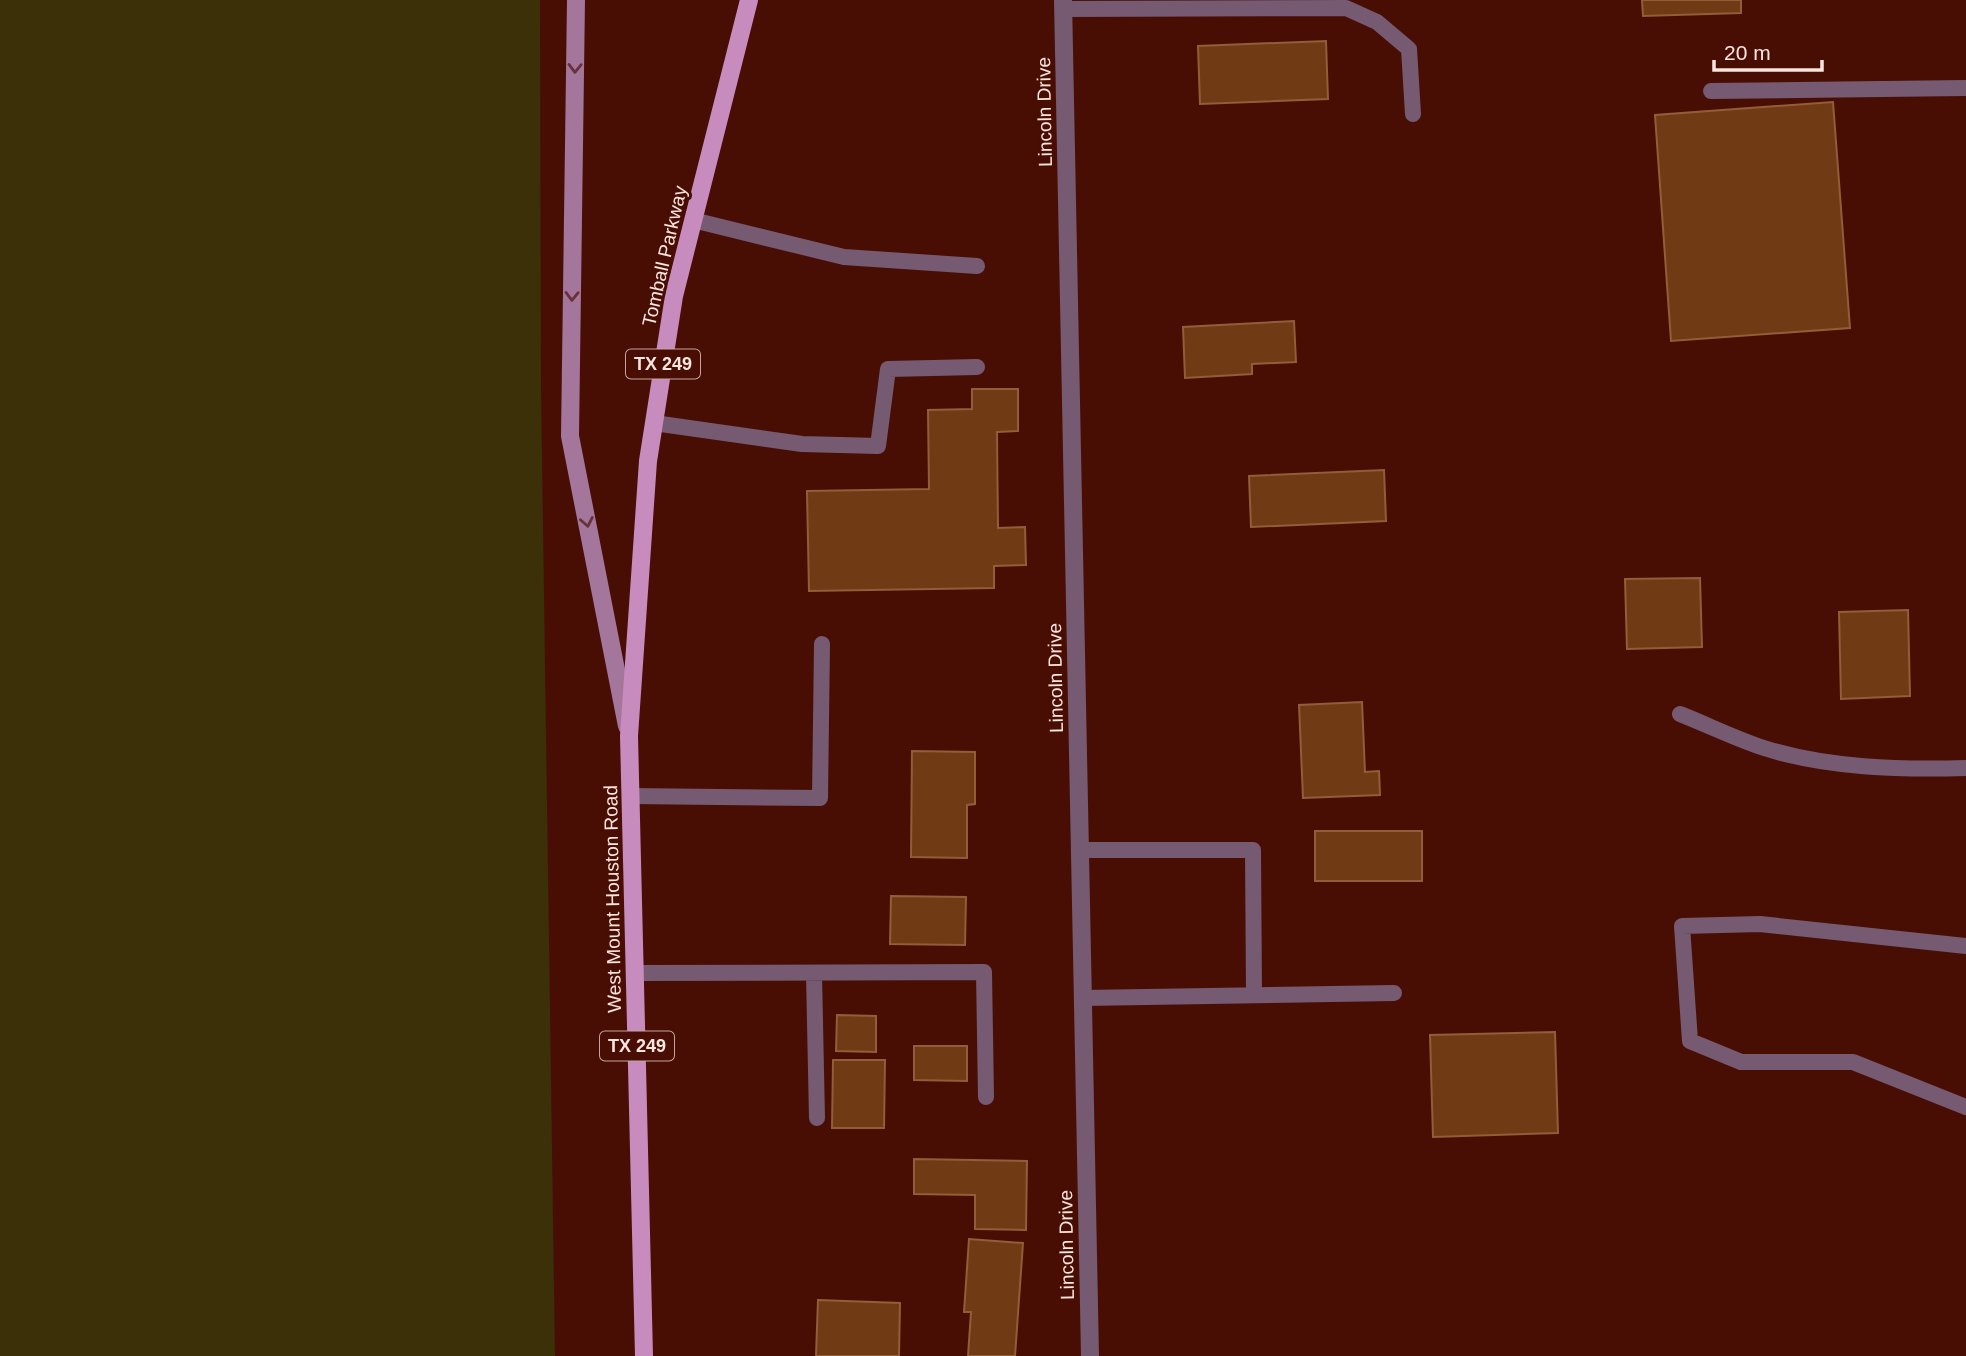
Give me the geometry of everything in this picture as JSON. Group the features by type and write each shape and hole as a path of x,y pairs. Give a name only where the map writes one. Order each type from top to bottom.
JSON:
{"main road":[{"path":"576,0 570,436 629,736"},
{"name":"Tomball Parkway","path":"629,736 648,461 674,296 749,0"},
{"name":"West Mount Houston Road","path":"629,736 644,1356"}],"street":[{"name":"Lincoln Drive","path":"1063,4 1090,1356"}],"lane":[{"path":"1063,4 1346,8 1377,22 1409,49 1413,114"},
{"path":"1711,91 1966,88"},
{"path":"693,220 844,257 977,266"},
{"path":"654,423 802,444 878,446 888,369 977,367"},
{"path":"631,796 820,798 822,644"},
{"path":"1680,714 1766,748 1846,764 1926,769 1966,768"},
{"path":"1079,850 1254,850 1254,995"},
{"path":"1966,946 1760,925 1682,926 1690,1041 1741,1062 1853,1062 1966,1107"},
{"path":"635,973 984,972 986,1097"},
{"path":"814,974 817,1118"},
{"path":"1083,998 1394,993"}],"shaded area":[{"path":"0,0 540,0 541,387 555,1356 0,1356"}],"building":[{"path":"1642,0 1741,0 1741,13 1643,16"},
{"path":"1326,41 1328,99 1200,104 1198,46"},
{"path":"1833,102 1850,328 1671,341 1655,115"},
{"path":"1294,321 1296,362 1252,364 1252,374 1185,378 1183,327"},
{"path":"972,389 1018,389 1018,431 997,432 998,528 1025,527 1026,565 994,566 994,588 809,591 807,491 929,489 928,410 972,409"},
{"path":"1384,470 1386,521 1251,527 1249,476"},
{"path":"1700,578 1702,647 1627,649 1625,579"},
{"path":"1908,610 1910,696 1841,699 1839,612"},
{"path":"1362,702 1365,772 1379,771 1380,795 1303,798 1299,705"},
{"path":"912,751 975,752 975,804 967,805 967,858 911,857"},
{"path":"1315,831 1422,831 1422,881 1315,881"},
{"path":"891,896 966,897 965,945 890,944"},
{"path":"837,1015 876,1016 876,1052 836,1051"},
{"path":"1555,1032 1558,1133 1433,1137 1430,1035"},
{"path":"914,1046 967,1046 967,1081 914,1080"},
{"path":"833,1060 885,1060 884,1128 832,1128"},
{"path":"914,1159 1027,1161 1026,1230 975,1229 975,1195 914,1194"},
{"path":"969,1239 1023,1243 1015,1356 968,1356 971,1312 964,1312"},
{"path":"818,1300 900,1303 899,1356 816,1356"}]}
